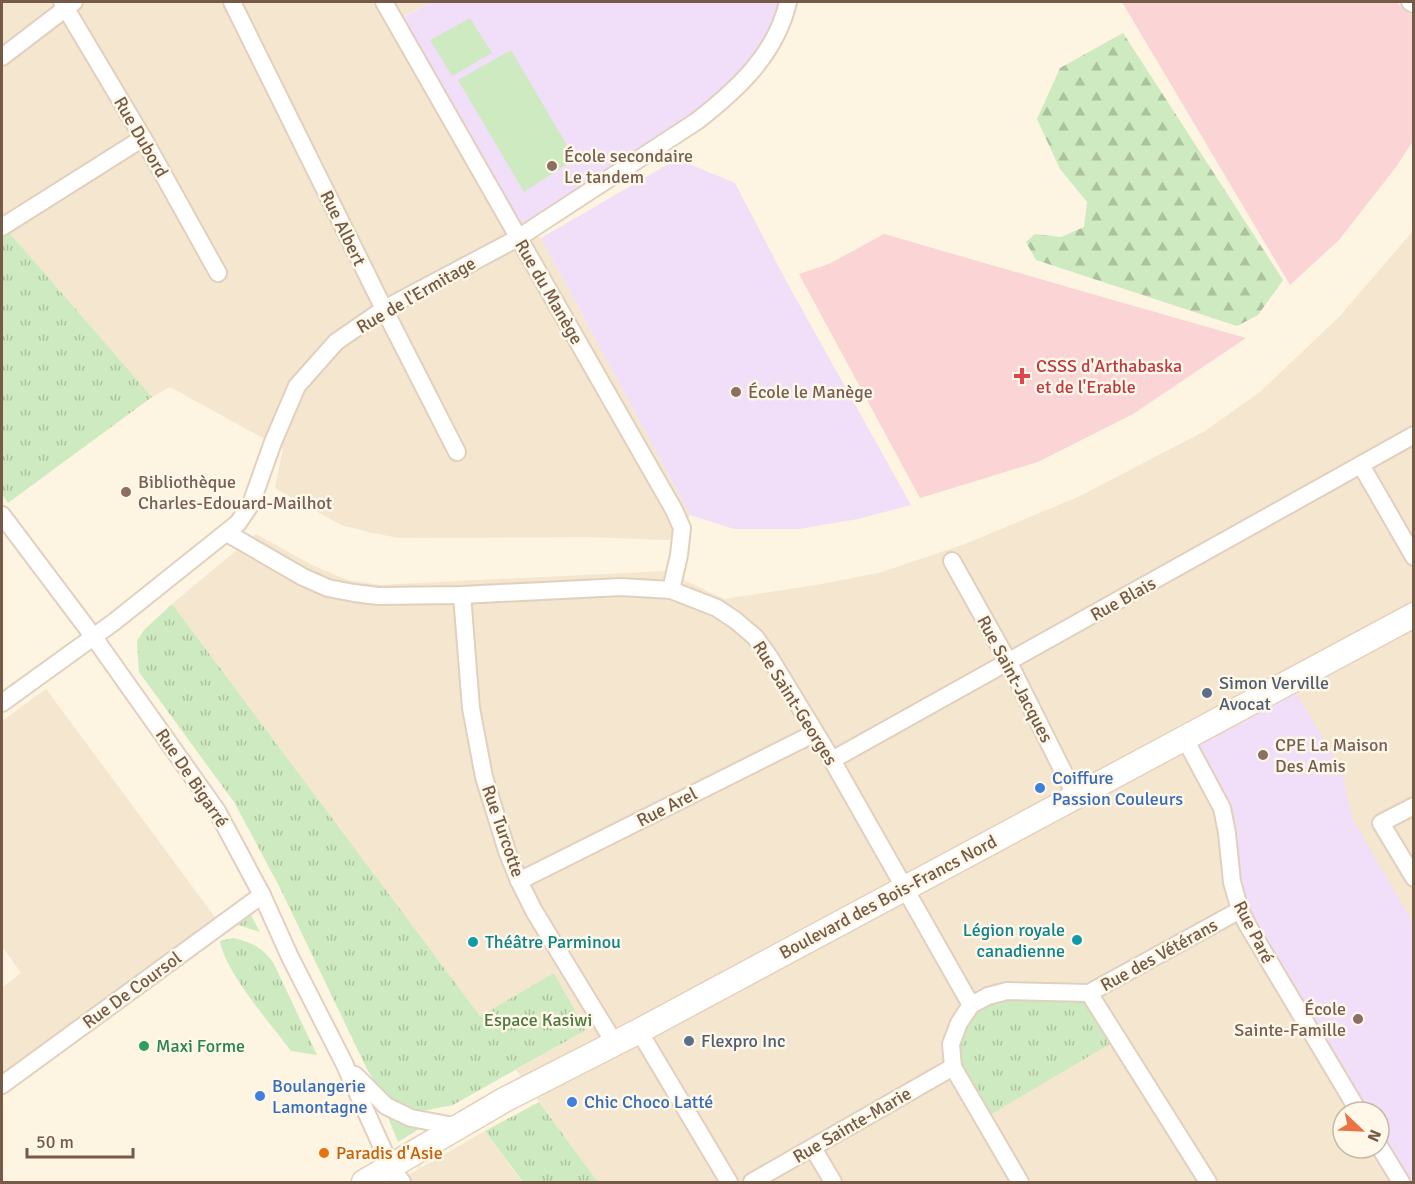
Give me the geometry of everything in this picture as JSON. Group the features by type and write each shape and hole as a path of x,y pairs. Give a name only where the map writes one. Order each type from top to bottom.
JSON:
{"street":[{"name":"Rue Albert","path":"232,2 457,452"},
{"name":"Rue du Manège","path":"384,2 674,510 682,528 671,590"},
{"name":"Rue de l'Ermitage","path":"2,703 93,636 238,523 251,504 273,442 297,386 336,342 384,309 518,238 666,143 721,103 743,82 765,54 779,30 788,2"},
{"path":"2,57 68,3"},
{"name":"Rue Dubord","path":"68,3 218,273"},
{"path":"2,227 142,138"},
{"name":"Rue Blais","path":"832,760 1413,435"},
{"path":"1361,465 1413,557"},
{"name":"Rue De Bigarré","path":"2,515 93,636 217,811 262,895 396,1175"},
{"name":"Rue Saint-Georges","path":"228,533 286,568 328,588 378,596 462,595 621,587 671,590 717,608 755,637 832,760 971,1005"},
{"name":"Rue Saint-Jacques","path":"952,561 1009,663 1076,797"},
{"name":"Rue Turcotte","path":"462,595 471,708 484,777 507,851 519,881 547,934 615,1044"},
{"name":"Boulevard des Bois-Francs Nord","path":"364,1182 396,1175 460,1128 504,1100 615,1044 1413,615"},
{"name":"Rue Arel","path":"519,881 815,733"},
{"name":"Rue Paré","path":"1185,739 1222,808 1232,882 1240,910 1352,1100"},
{"path":"1413,806 1381,824 1413,878"},
{"name":"Rue De Coursol","path":"2,1085 262,895"},
{"name":"Rue des Vétérans","path":"971,1005 987,996 1007,990 1089,993 1240,910"},
{"path":"1089,993 1208,1182"},
{"path":"971,1005 959,1023 951,1044 953,1067 1020,1182"},
{"path":"639,1031 729,1182"},
{"name":"Rue De Bigarré","path":"344,1063 386,1106 411,1118 460,1128"},
{"name":"Rue Sainte-Marie","path":"752,1182 953,1067"},
{"path":"813,1148 833,1182"},
{"path":"1388,1160 1401,1182"}],"shaded area":[{"path":"2,2 432,2 399,18 521,229 541,238 690,515 669,540 587,537 398,538 369,532 341,525 275,488 283,449 170,387 152,397 7,230 2,233"},
{"name":"École secondaire Le tandem","path":"432,2 784,2 779,26 721,103 521,229 399,19"},
{"path":"1122,2 1396,2 1413,16 1413,141 1396,167 1339,240 1290,285"},
{"name":"École le Manège","path":"677,159 735,183 785,279 911,505 858,519 799,529 734,529 690,515 541,238"},
{"path":"1413,231 1413,1182 598,1182 516,1070 586,1030 554,973 480,1016 172,604 256,534 310,564 347,580 380,585 665,571 724,599 879,573 965,544 1078,497 1205,431 1260,392 1339,317"},
{"name":"CSSS d'Arthabaska et de l'Erable","path":"884,234 1246,338 1133,414 1038,462 920,498 799,274 829,264"},
{"name":"École Sainte-Famille","path":"1290,682 1342,771 1352,818 1413,923 1413,1182 1401,1182 1388,1160 1391,1160 1391,1100 1352,1100 1248,926 1227,833 1185,739"},
{"path":"46,689 217,920 2,1075 2,988 21,973 2,946 2,721"},
{"path":"485,1131 522,1182 396,1182"}],"green space":[{"path":"470,18 492,53 452,76 430,40"},
{"path":"1123,33 1283,280 1258,315 1237,326 1036,260 1026,242 1035,234 1061,237 1084,227 1087,202 1060,169 1037,119 1060,68"},
{"path":"511,50 575,159 524,192 458,80"},
{"path":"7,230 152,397 8,503 2,494 2,233"},
{"name":"Espace Kasiwi","path":"172,604 480,1016 554,973 586,1030 453,1105 422,1111 398,1103 376,1084 279,886 234,802 139,672 137,641 144,630"},
{"path":"251,915 260,932 238,925"},
{"path":"233,938 256,946 273,962 317,1055 291,1051 239,982 230,967 220,941"},
{"path":"1089,993 1118,1039 983,1119 953,1067 959,1023 988,996"},
{"path":"539,1102 598,1182 523,1182 485,1131"},
{"path":"387,1115 402,1124 419,1129 398,1142"}],"place":[{"name":"École secondaire Le tandem","path":"552,166"},
{"name":"CSSS d'Arthabaska et de l'Erable","path":"1022,376"},
{"name":"École le Manège","path":"736,392"},
{"name":"Bibliothèque Charles-Edouard-Mailhot","path":"126,492"},
{"name":"Simon Verville Avocat","path":"1207,693"},
{"name":"CPE La Maison Des Amis","path":"1263,755"},
{"name":"Coiffure Passion Couleurs","path":"1040,788"},
{"name":"Légion royale canadienne","path":"1077,940"},
{"name":"Théâtre Parminou","path":"473,942"},
{"name":"École Sainte-Famille","path":"1358,1019"},
{"name":"Flexpro Inc","path":"689,1041"},
{"name":"Maxi Forme","path":"144,1046"},
{"name":"Boulangerie Lamontagne","path":"260,1096"},
{"name":"Chic Choco Latté","path":"572,1102"},
{"name":"Paradis d'Asie","path":"324,1153"}]}
